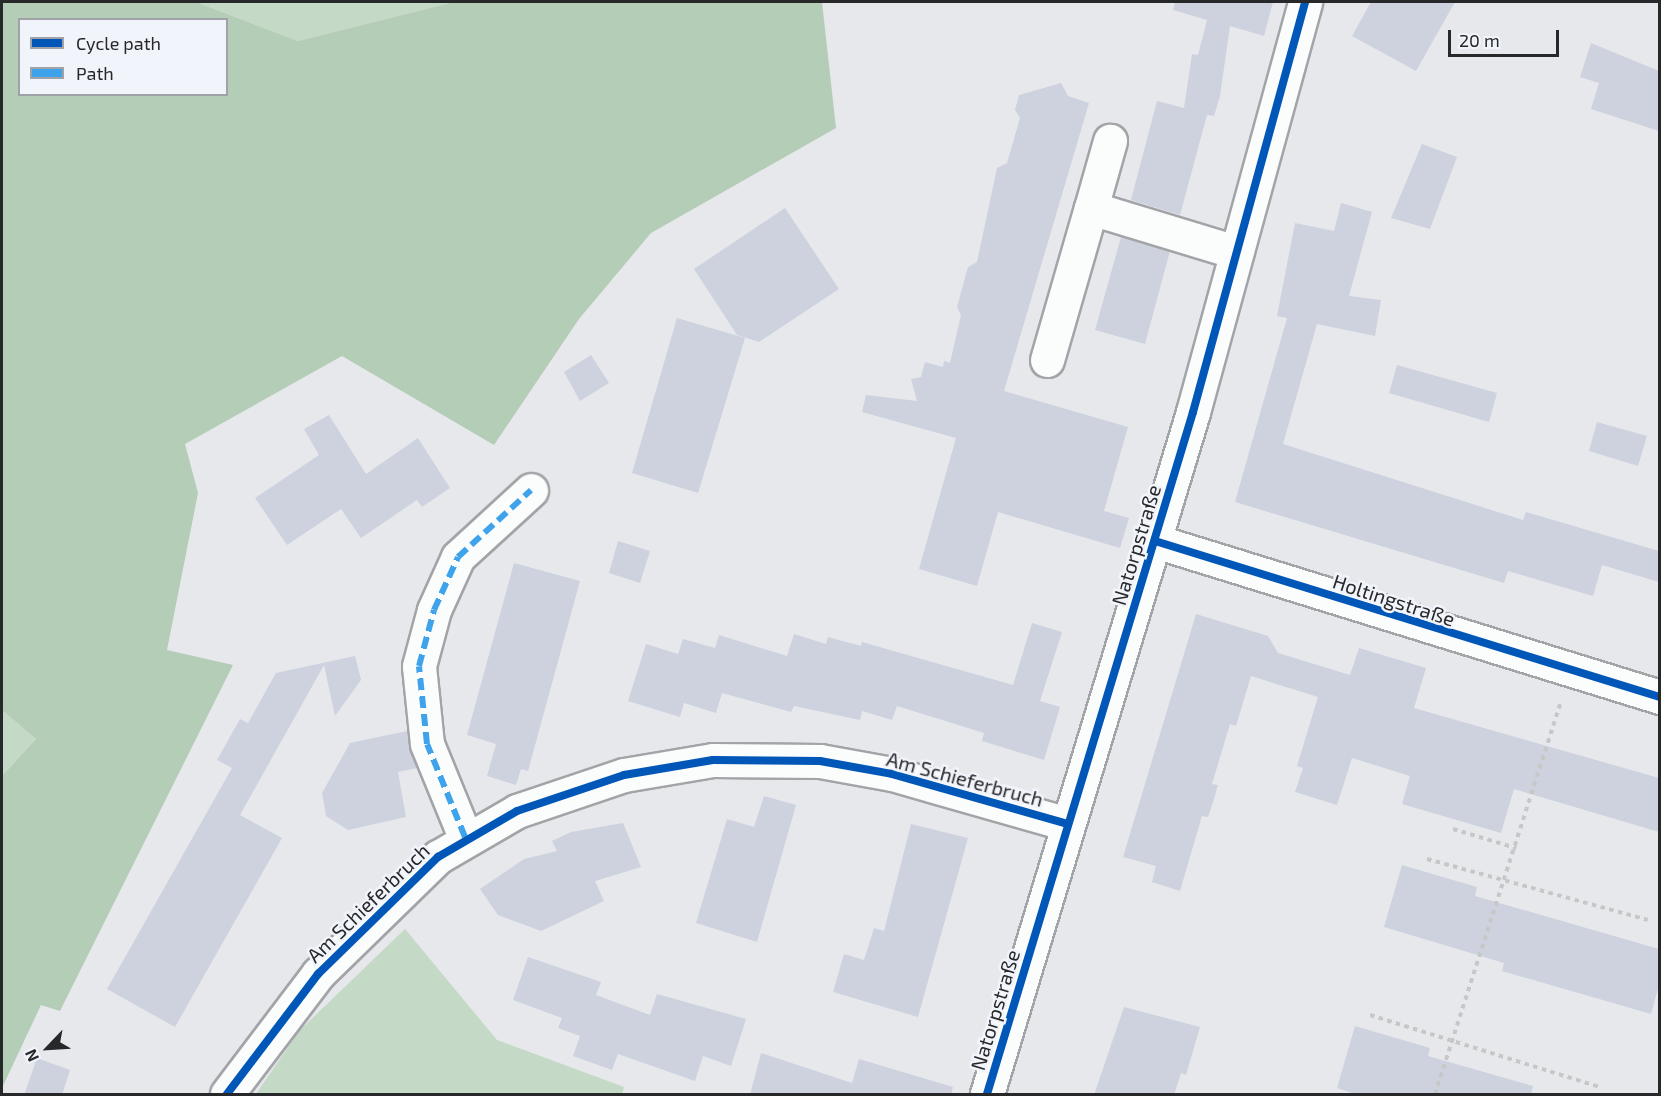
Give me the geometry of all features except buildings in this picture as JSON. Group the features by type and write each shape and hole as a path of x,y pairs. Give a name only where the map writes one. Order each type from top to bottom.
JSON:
{"street":[{"name":"Natorpstraße","path":"987,1095 1067,824 1155,541 1305,2"},
{"path":"1047,360 1110,141"},
{"path":"1090,208 1236,252"},
{"path":"465,837 427,744 419,666 434,610 458,557 531,490"},
{"name":"Holtingstraße","path":"1155,541 1568,671 1659,697"},
{"name":"Am Schieferbruch","path":"227,1095 318,974 465,837 517,811 624,775 713,760 777,758 892,774 1067,824"}],"path":[{"path":"1435,1095 1451,1040 1516,848 1568,671"},
{"path":"1453,829 1516,848"},
{"path":"1427,859 1506,878 1648,920"},
{"path":"1370,1015 1600,1088"}],"green space":[{"path":"2,2 196,2 298,41 454,2 822,2 836,128 651,233 579,319 494,445 342,356 185,444 198,493 167,650 233,665 60,1011 41,1005 2,1088 2,776 36,739 2,710"},
{"path":"196,2 454,2 298,41"},
{"path":"2,710 36,739 2,776"},
{"path":"405,929 497,1040 624,1087 622,1094 256,1094 299,1031"}],"marked path":[{"path":"465,837 427,744 419,666 434,610 458,557 531,490"}],"cycle path":[{"path":"987,1094 1193,412 1305,2"},
{"path":"1155,541 1660,697"},
{"path":"227,1094 318,974 438,857 517,811 624,775 713,760 820,761 892,774 1067,824"}]}
